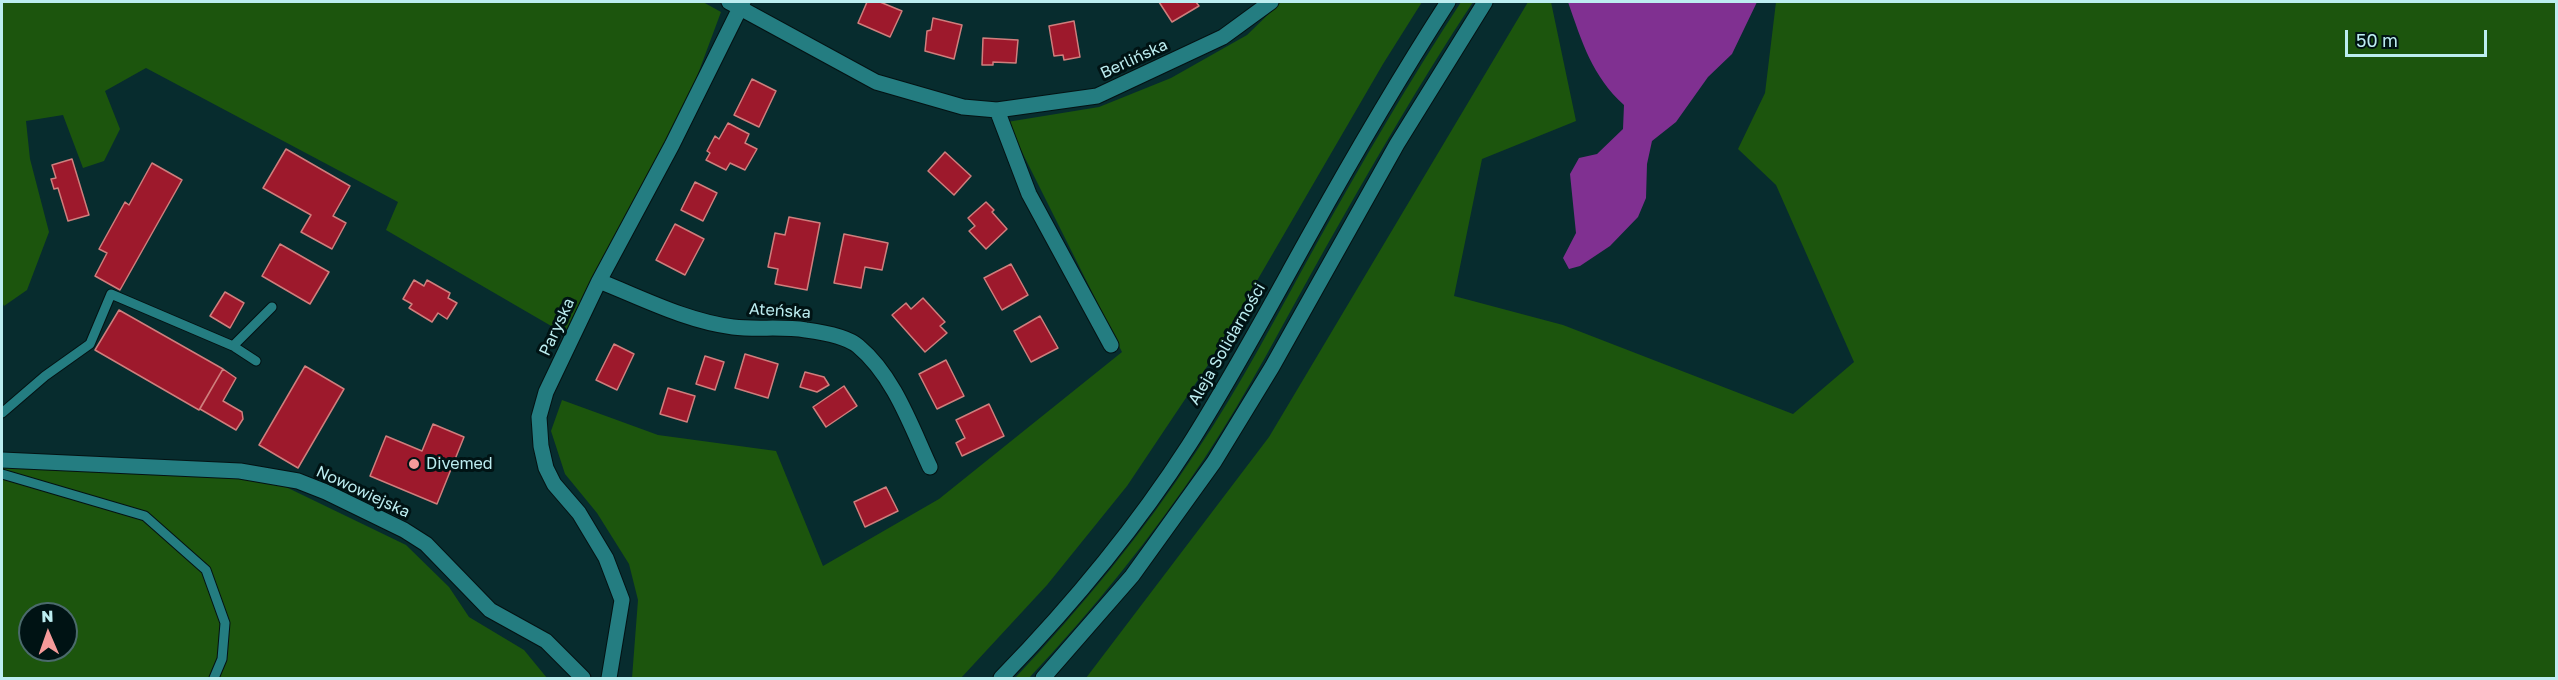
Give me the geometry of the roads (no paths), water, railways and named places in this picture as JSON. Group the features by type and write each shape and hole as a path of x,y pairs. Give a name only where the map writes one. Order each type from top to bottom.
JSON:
{"street":[{"name":"Berlińska","path":"738,4 876,82 955,105 997,110 1097,96 1223,37 1272,2"},
{"name":"Aleja Solidarności","path":"1001,678 1085,585 1143,511 1188,447 1244,354 1370,129 1448,2"},
{"path":"1043,678 1132,576 1175,520 1219,455 1272,367 1397,144 1485,2"},
{"name":"Paryska","path":"609,678 622,600 606,558 579,513 554,484 546,468 541,446 539,417 546,392 599,281 672,145 738,4"},
{"path":"997,110 1029,194 1111,345"},
{"name":"Ateńska","path":"599,281 680,314 733,327 787,327 822,333 856,344 879,367 904,411 930,467"},
{"name":"Nowowiejska","path":"2,460 240,471 298,482 326,492 404,530 426,544 490,610 546,641 583,678"}],"lane":[{"path":"2,413 45,376 90,344 111,294 233,346 256,361"},
{"path":"233,346 272,307"},
{"path":"2,474 145,516 206,570 225,623 222,659 214,678"}],"place":[{"name":"Divemed","path":"414,464"}]}
